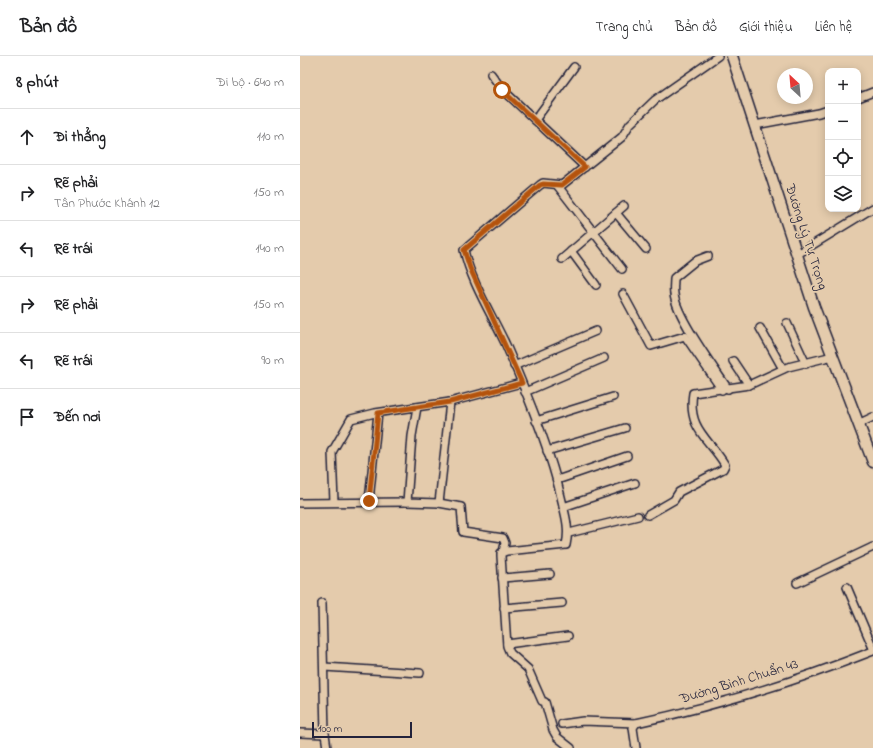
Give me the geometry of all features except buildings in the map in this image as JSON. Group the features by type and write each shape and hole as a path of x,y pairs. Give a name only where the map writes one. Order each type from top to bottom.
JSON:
{"main road":[{"name":"Đường Lý Tự Trọng","path":"732,56 796,255 873,462"}],"street":[{"path":"503,552 560,547 566,545 569,533 557,480 522,383 470,268 464,250 540,185 562,185 622,137 630,124 655,100 718,56"},
{"path":"535,120 574,67"},
{"path":"491,74 502,90 585,167"},
{"path":"861,97 873,92"},
{"path":"755,125 825,111"},
{"path":"557,185 622,269"},
{"path":"562,259 624,206"},
{"path":"796,255 873,208"},
{"path":"616,213 646,249"},
{"path":"571,251 596,285"},
{"path":"708,256 695,262 674,278 674,294 676,303 694,337 725,389"},
{"path":"623,294 651,346 685,336 725,389"},
{"path":"787,323 806,364"},
{"path":"760,328 783,370"},
{"path":"514,366 596,331"},
{"path":"648,515 674,500 679,492 723,469 726,465 696,428 692,397 695,392 749,385 783,370 833,356"},
{"path":"525,392 604,358"},
{"path":"733,361 749,385"},
{"path":"334,502 332,452 351,419 378,413 450,402 522,383"},
{"path":"536,421 613,397"},
{"path":"439,503 450,402"},
{"path":"407,502 412,436 417,407"},
{"path":"369,501 378,413"},
{"path":"858,424 873,417"},
{"path":"546,451 625,428"},
{"path":"557,480 628,456"},
{"path":"563,507 635,483"},
{"path":"300,503 369,501 439,503 461,507 463,532 502,538 505,543 503,552 501,553 507,644 510,653 528,669 542,700 545,702 553,730 557,738 571,748"},
{"path":"569,533 638,516"},
{"path":"797,583 873,547"},
{"path":"502,578 550,574"},
{"path":"847,588 873,650"},
{"path":"322,603 325,734 328,748"},
{"path":"504,608 562,603"},
{"path":"507,644 568,636"},
{"name":"Đường Bình Chuẩn 43","path":"562,724 583,721 636,723 721,703 833,667 873,650"},
{"path":"324,667 420,673"},
{"path":"636,723 633,728 636,748"},
{"path":"300,733 325,734"}],"route":[{"path":"369,501 378,413 450,402 522,383 466,259 464,250 540,185 562,185 585,167 502,90"}]}
